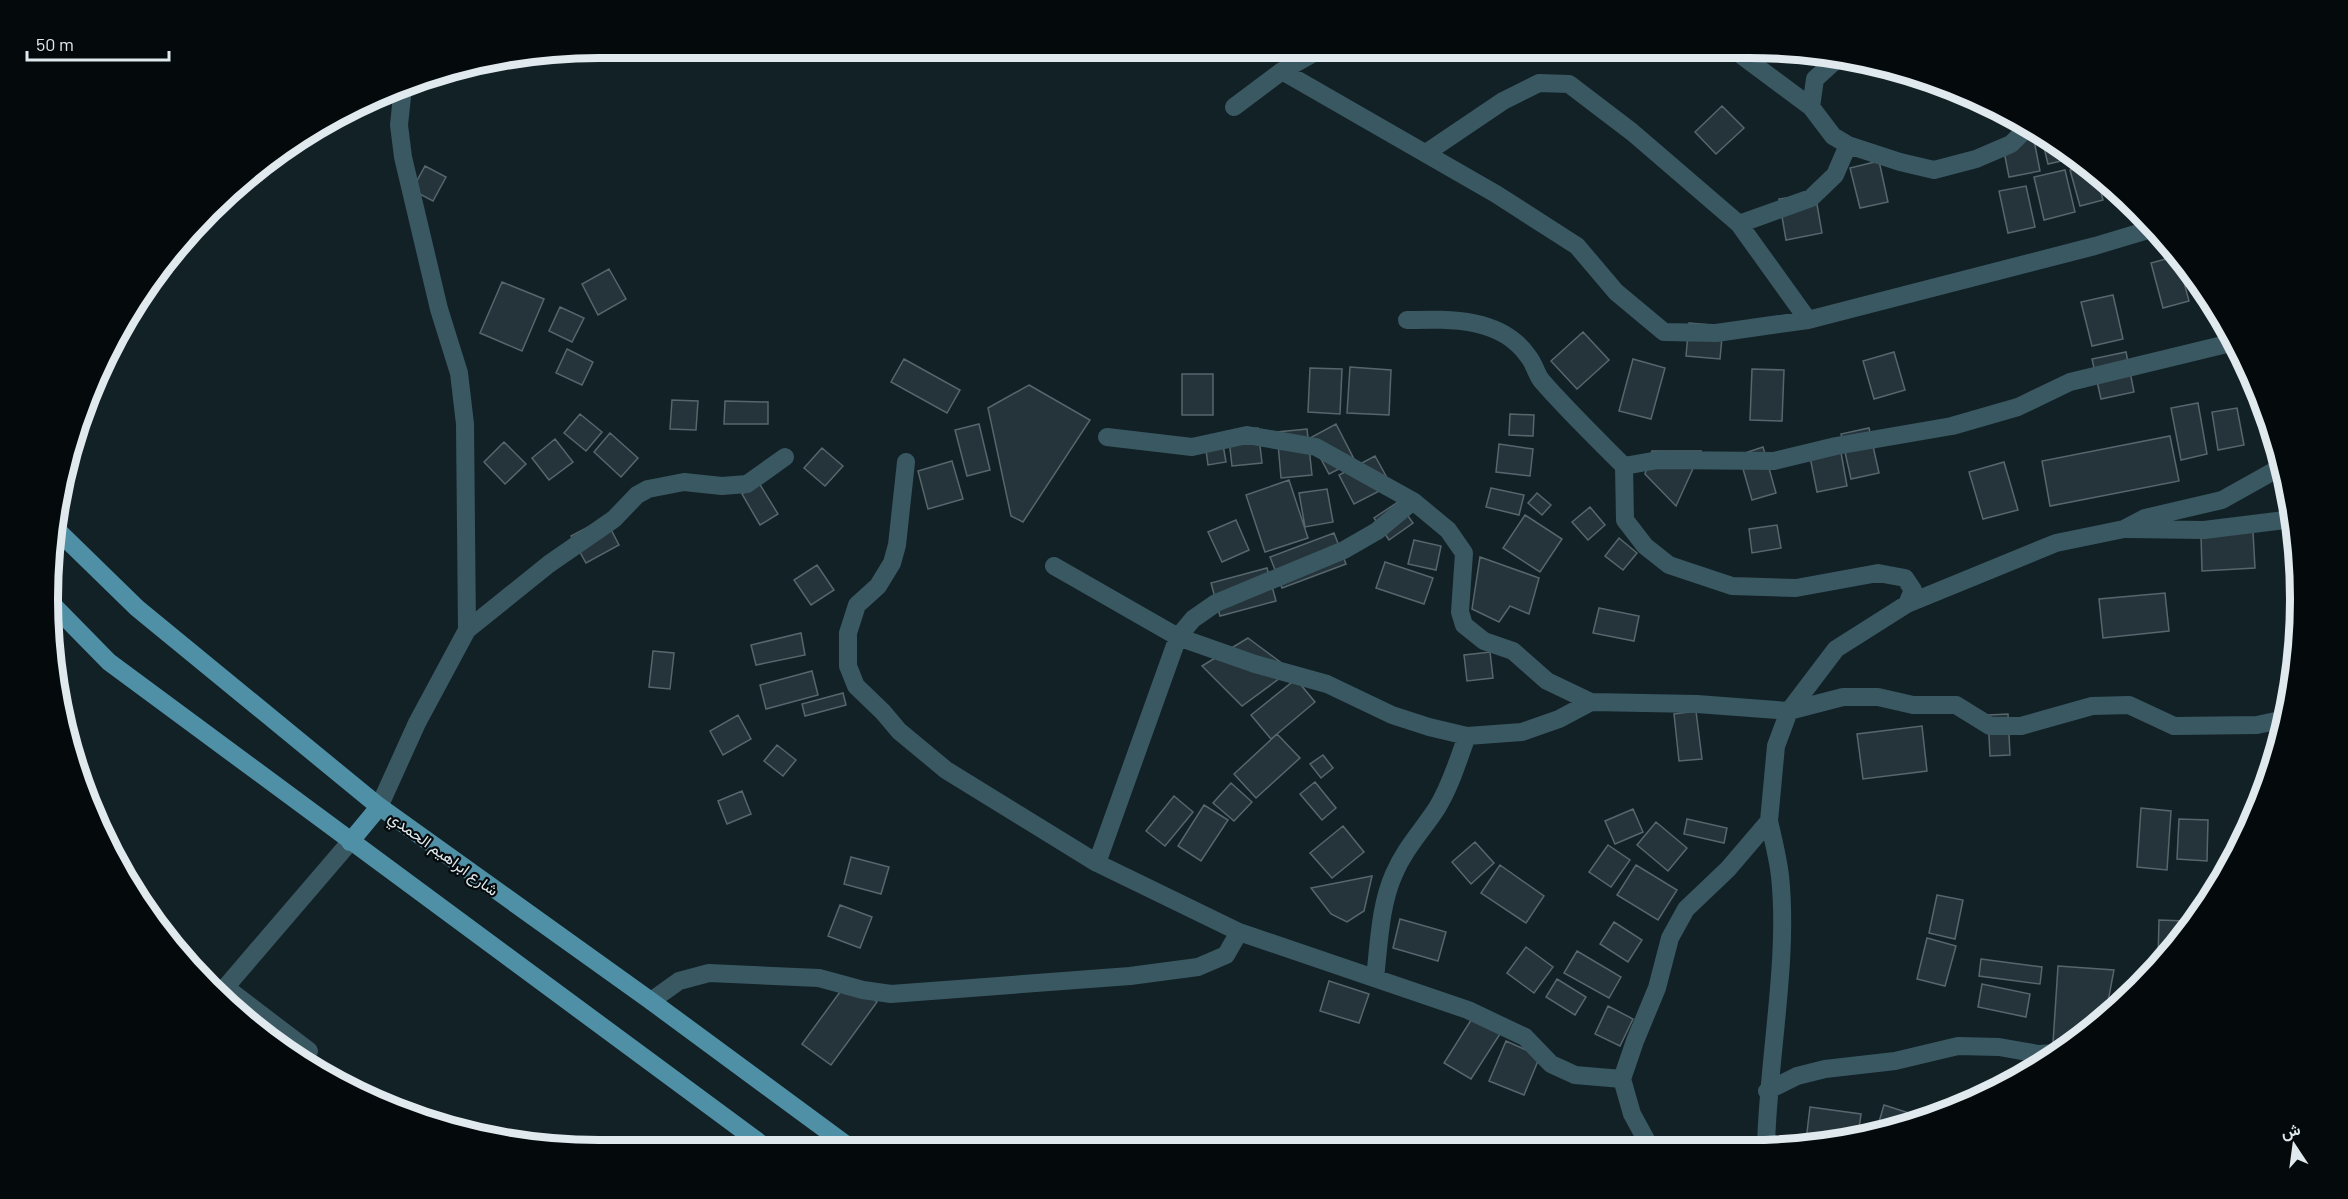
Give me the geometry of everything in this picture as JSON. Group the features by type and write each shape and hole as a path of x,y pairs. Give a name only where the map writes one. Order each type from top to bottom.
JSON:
{"main road":[{"name":"شارع ابراهيم الحمدي","path":"62,535 136,608 379,807 651,1001 841,1141"},
{"path":"59,611 109,662 758,1141"},
{"path":"350,842 379,807"}],"street":[{"path":"1234,107 1282,71 1305,58"},
{"path":"1745,58 1811,107 1833,136 1848,145 1934,170 1976,159 2011,144 2022,133"},
{"path":"1811,107 1815,79 1830,65"},
{"path":"1282,71 1426,153 1577,246 1616,292 1664,332 1716,333 1808,320 2096,246 2144,231"},
{"path":"1426,153 1503,101 1539,83 1569,84 1632,132 1739,224 1808,320"},
{"path":"402,96 399,125 403,157 439,309 460,383 465,424 467,630"},
{"path":"1739,224 1811,198 1835,175 1848,145"},
{"path":"1407,320 1448,319 1489,326 1513,340 1528,356 1540,378 1623,466 1625,520 1645,546 1669,564 1732,586 1796,588 1878,573 1905,578 1913,590 1907,604"},
{"path":"1623,466 1658,460 1774,461 1836,446 1952,426 2019,407 2070,382 2225,344"},
{"path":"1107,437 1192,447 1247,435 1316,447 1413,501 1448,530 1464,553 1460,612 1464,624 1484,641 1514,651 1547,681 1591,702 1697,704 1789,711 1843,697 1878,697 1913,705 1956,705 1990,726 2021,726 2092,706 2129,705 2174,726 2257,725 2275,721"},
{"path":"379,807 417,723 467,630 549,564 614,519 637,495 648,489 684,482 722,486 747,484 785,457"},
{"path":"906,462 897,545 892,563 878,586 857,605 848,633 848,666 856,686 884,712 899,731 946,770 1097,864 1239,933 1468,1010 1525,1037 1551,1064 1575,1075 1622,1079"},
{"path":"1766,1140 1767,1091 1781,921 1780,876 1769,822 1776,746 1789,711 1836,649 1907,604 2056,543 2124,528 2145,518 2222,500 2274,471"},
{"path":"1097,864 1178,637 1193,619 1216,603 1344,550 1377,531 1413,501"},
{"path":"2124,528 2204,530 2283,520"},
{"path":"1054,566 1178,637 1255,664 1328,684 1392,716 1467,736 1522,732 1559,719 1591,702"},
{"path":"1375,978 1383,914 1393,876 1409,843 1436,810 1449,787 1467,736"},
{"path":"1647,1141 1632,1114 1622,1079 1657,988 1670,938 1686,909 1728,869 1769,822"},
{"path":"225,989 350,842"},
{"path":"651,1001 679,981 709,974 819,978 863,990 891,994 1130,976 1198,967 1226,955 1239,933"},
{"path":"244,1007 309,1051"},
{"path":"1767,1091 1797,1076 1826,1069 1895,1061 1958,1046 1999,1047 2041,1054"}],"building":[{"path":"1722,106 1744,128 1716,154 1695,132"},
{"path":"2027,136 2034,141 2040,171 2009,177 2002,141"},
{"path":"2044,147 2064,160 2048,164"},
{"path":"1879,161 1888,202 1860,208 1850,168"},
{"path":"425,166 446,177 433,201 412,190"},
{"path":"2076,169 2100,189 2103,200 2080,206 2070,170"},
{"path":"2065,170 2075,212 2044,220 2034,177"},
{"path":"2026,186 2035,227 2008,233 1999,191"},
{"path":"1815,193 1822,233 1786,240 1779,199"},
{"path":"2168,258 2182,276 2189,301 2163,308 2151,263"},
{"path":"609,269 626,299 598,315 582,284"},
{"path":"502,282 544,299 522,351 480,333"},
{"path":"2113,295 2123,339 2092,346 2081,302"},
{"path":"560,307 584,318 572,342 549,331"},
{"path":"1689,323 1723,326 1720,359 1686,356"},
{"path":"1583,332 1609,360 1577,389 1551,361"},
{"path":"567,349 593,362 582,385 556,373"},
{"path":"1894,352 1905,390 1874,399 1863,361"},
{"path":"2126,352 2134,392 2101,399 2092,359"},
{"path":"904,359 960,390 947,413 891,382"},
{"path":"1633,359 1665,368 1651,419 1619,411"},
{"path":"1350,367 1391,370 1389,415 1347,413"},
{"path":"1310,368 1342,369 1340,414 1308,412"},
{"path":"1752,369 1784,370 1782,421 1750,420"},
{"path":"1182,374 1213,374 1213,415 1182,415"},
{"path":"1029,385 1090,420 1023,522 1011,516 988,408"},
{"path":"672,400 698,401 696,430 670,429"},
{"path":"725,401 768,402 768,424 724,424"},
{"path":"2198,403 2207,454 2181,460 2171,408"},
{"path":"2237,408 2244,445 2218,450 2212,412"},
{"path":"580,414 602,432 586,451 564,433"},
{"path":"1510,414 1534,415 1533,436 1509,435"},
{"path":"979,424 990,470 967,476 955,430"},
{"path":"1336,424 1355,461 1329,474 1310,438"},
{"path":"1258,428 1262,463 1232,466 1228,431"},
{"path":"1869,428 1879,473 1851,479 1841,434"},
{"path":"1307,429 1312,475 1281,478 1277,432"},
{"path":"610,433 638,458 621,477 594,452"},
{"path":"2170,436 2179,481 2050,506 2042,461"},
{"path":"555,439 573,462 549,480 532,458"},
{"path":"1222,439 1226,462 1208,465 1205,443"},
{"path":"1839,441 1847,486 1817,492 1808,447"},
{"path":"504,442 526,464 505,484 484,462"},
{"path":"1499,444 1533,449 1530,476 1496,472"},
{"path":"1763,447 1776,493 1752,500 1739,455"},
{"path":"822,448 843,466 825,486 804,468"},
{"path":"1652,451 1701,451 1676,506 1645,474"},
{"path":"1375,456 1391,485 1354,504 1339,475"},
{"path":"952,461 963,499 928,509 918,471"},
{"path":"2004,462 2018,510 1983,519 1969,472"},
{"path":"1289,480 1308,538 1265,552 1246,495"},
{"path":"759,483 778,514 760,525 742,494"},
{"path":"1491,488 1524,495 1519,515 1486,507"},
{"path":"1327,489 1333,522 1305,527 1299,493"},
{"path":"1537,493 1551,505 1542,515 1528,503"},
{"path":"1398,502 1413,523 1389,540 1374,518"},
{"path":"1590,507 1605,525 1588,540 1572,522"},
{"path":"1525,515 1562,539 1540,572 1503,548"},
{"path":"605,518 619,545 586,563 571,536"},
{"path":"1236,520 1249,550 1222,562 1208,532"},
{"path":"1777,525 1781,548 1752,553 1749,529"},
{"path":"2253,532 2255,568 2202,571 2201,535"},
{"path":"1334,533 1346,564 1282,588 1270,557"},
{"path":"1619,538 1637,553 1623,570 1605,556"},
{"path":"1414,540 1441,546 1436,570 1408,564"},
{"path":"1480,557 1539,578 1529,614 1510,606 1499,622 1472,609"},
{"path":"1385,562 1433,578 1424,604 1376,588"},
{"path":"817,565 834,590 811,605 794,580"},
{"path":"1267,568 1276,601 1220,616 1211,583"},
{"path":"2165,593 2169,631 2103,638 2099,599"},
{"path":"1599,608 1639,616 1634,641 1593,633"},
{"path":"801,633 805,655 756,665 751,645"},
{"path":"1248,638 1291,670 1242,706 1202,666"},
{"path":"653,651 674,653 670,689 649,687"},
{"path":"1490,652 1493,678 1467,681 1464,655"},
{"path":"812,671 818,695 766,709 760,685"},
{"path":"1296,679 1315,702 1271,739 1251,715"},
{"path":"843,693 846,705 805,716 802,704"},
{"path":"1696,711 1702,759 1679,761 1674,714"},
{"path":"2008,714 2010,755 1990,756 1988,715"},
{"path":"738,715 751,739 723,755 710,731"},
{"path":"1922,726 1927,771 1863,779 1857,734"},
{"path":"1277,734 1300,758 1256,798 1234,774"},
{"path":"777,745 796,760 783,776 764,761"},
{"path":"1323,755 1333,768 1321,778 1310,764"},
{"path":"1315,782 1336,808 1322,820 1300,794"},
{"path":"1231,783 1252,802 1234,821 1213,803"},
{"path":"742,791 751,814 727,824 718,801"},
{"path":"1174,796 1193,812 1165,846 1146,831"},
{"path":"1204,805 1228,820 1201,861 1178,846"},
{"path":"2141,808 2171,811 2167,870 2137,867"},
{"path":"1633,809 1643,832 1615,844 1605,821"},
{"path":"1687,819 1727,828 1724,843 1684,834"},
{"path":"2179,819 2208,820 2207,861 2177,859"},
{"path":"1656,822 1687,848 1668,871 1637,845"},
{"path":"1343,826 1364,852 1332,878 1310,853"},
{"path":"1475,842 1494,863 1471,884 1452,862"},
{"path":"1608,845 1630,860 1611,887 1589,872"},
{"path":"851,857 889,867 881,894 844,884"},
{"path":"1500,865 1544,896 1526,923 1481,893"},
{"path":"1636,865 1677,890 1658,920 1617,895"},
{"path":"1372,876 1364,911 1347,922 1331,914 1311,888"},
{"path":"1937,895 1963,900 1955,939 1929,933"},
{"path":"840,905 872,917 860,948 828,936"},
{"path":"1400,919 1446,932 1438,961 1393,948"},
{"path":"2159,920 2184,921 2178,929 2158,952"},
{"path":"1614,922 1642,940 1628,962 1600,944"},
{"path":"1927,938 1956,946 1945,986 1917,979"},
{"path":"1526,947 1553,967 1534,993 1507,973"},
{"path":"1577,951 1621,977 1609,998 1564,973"},
{"path":"1981,959 2042,967 2040,984 1979,976"},
{"path":"2058,966 2114,970 2108,1004 2078,1029 2060,1041 2053,1043"},
{"path":"1557,979 1586,997 1575,1015 1546,997"},
{"path":"848,981 877,1002 831,1065 802,1044"},
{"path":"1329,981 1369,994 1359,1023 1320,1011"},
{"path":"1982,984 2030,994 2026,1017 1978,1007"},
{"path":"1608,1006 1633,1019 1620,1046 1595,1034"},
{"path":"1473,1017 1500,1034 1471,1079 1444,1063"},
{"path":"1506,1041 1540,1056 1524,1095 1489,1081"},
{"path":"1884,1105 1914,1115 1889,1122 1878,1124"},
{"path":"1810,1107 1861,1114 1859,1129 1806,1137"}]}
